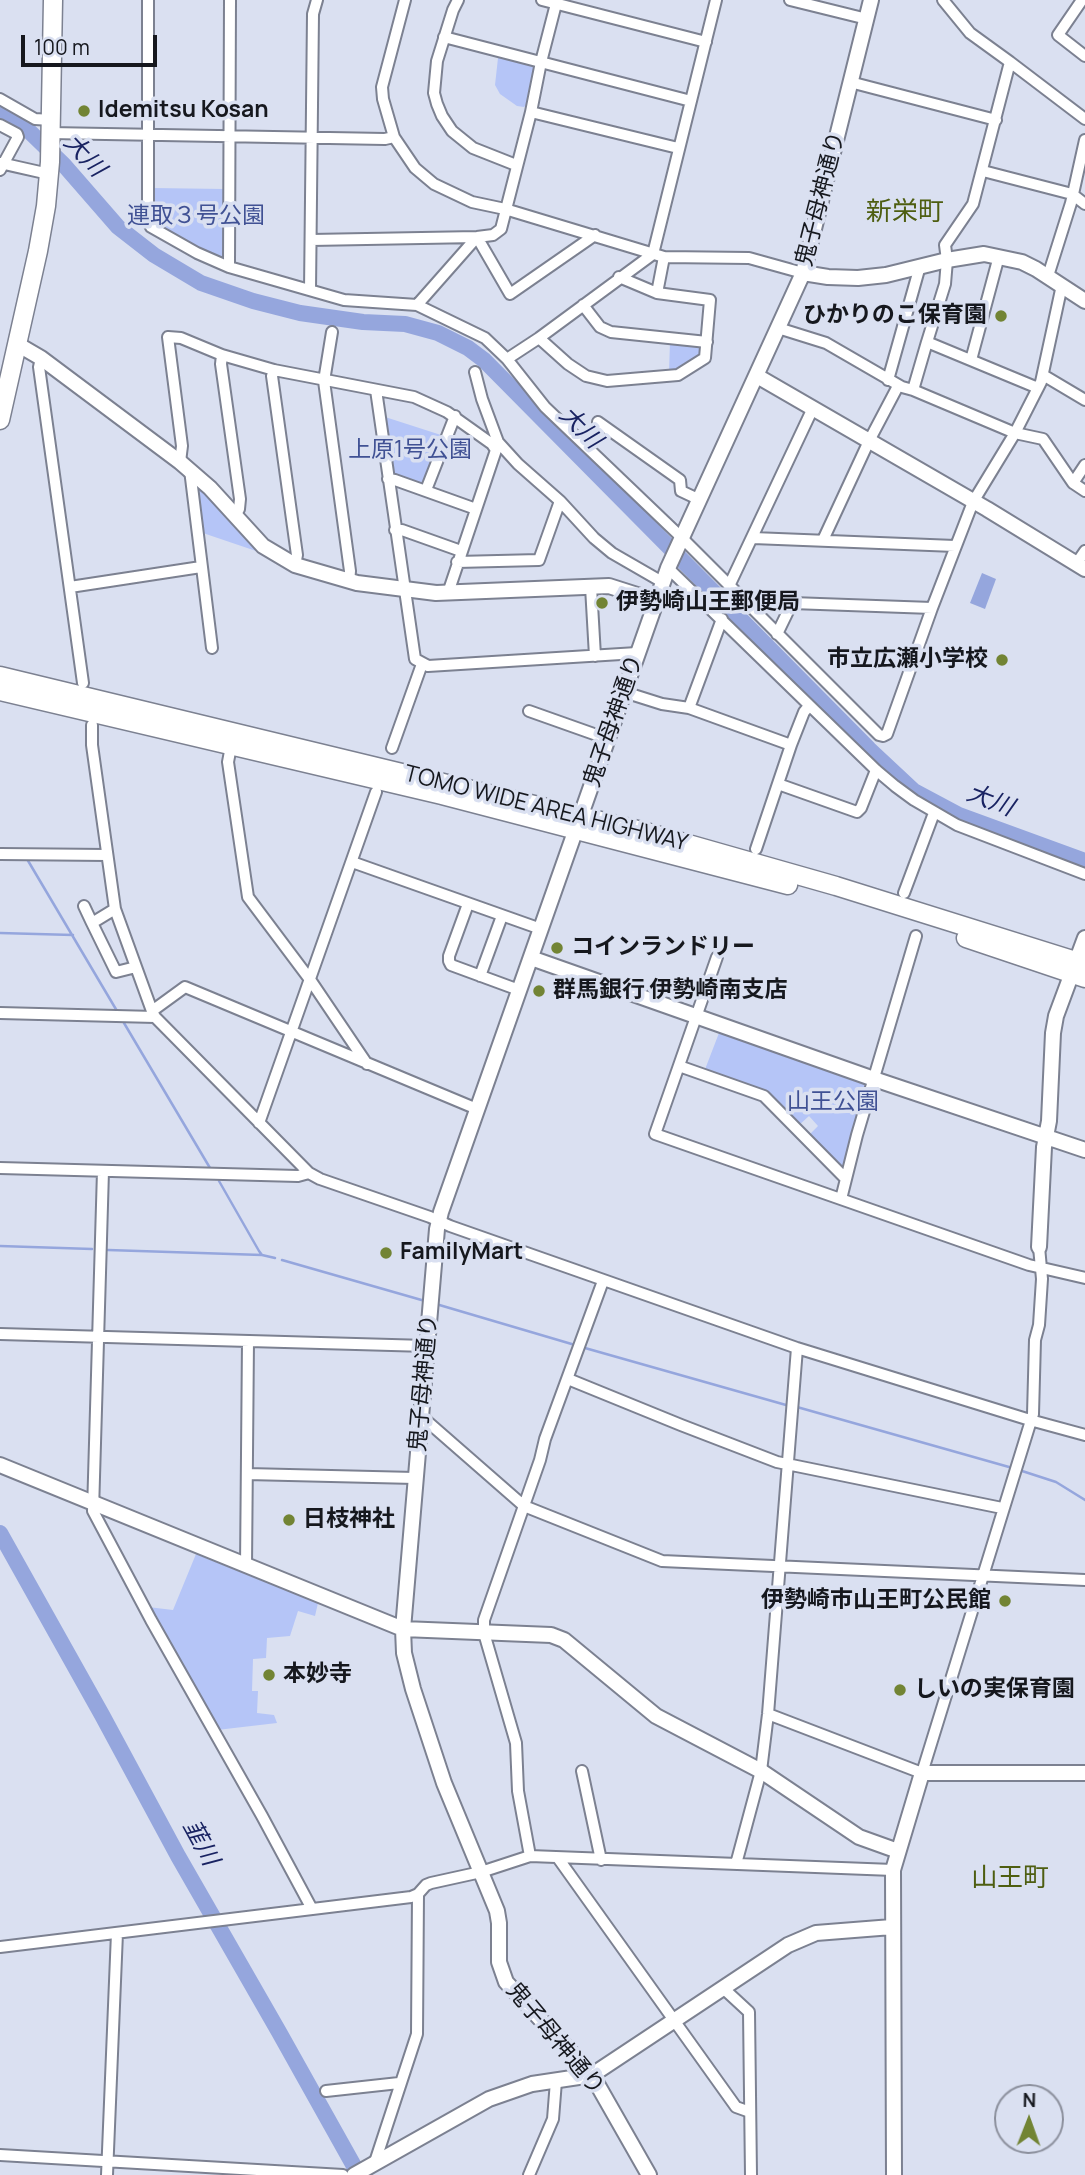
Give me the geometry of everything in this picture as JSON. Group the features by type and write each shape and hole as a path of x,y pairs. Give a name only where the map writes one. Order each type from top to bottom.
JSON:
{"main road":[{"path":"0,420 43,226 50,168 53,0"},
{"name":"TOMO WIDE AREA HIGHWAY","path":"0,676 578,822"},
{"name":"TOMO WIDE AREA HIGHWAY","path":"0,691 373,778 578,822 659,836 836,886 1080,969"}],"street":[{"path":"148,0 148,221 151,227 197,253 229,267 344,300 417,305 485,338 507,359 545,407 879,735 887,734 973,502 1038,388 1062,285"},
{"path":"229,267 230,0"},
{"path":"310,290 313,15 317,0"},
{"path":"405,0 382,87 387,117 394,136 415,168 434,184 472,202 595,235 658,256 749,258 828,277 886,275 970,255 999,256 1022,262 1085,301"},
{"path":"458,0 437,61 434,93 442,116 452,131 472,148 516,165"},
{"path":"542,0 706,42"},
{"path":"657,293 658,256 678,148 716,0"},
{"path":"790,0 822,4 867,19"},
{"name":"鬼子母神通り","path":"649,2175 592,2075 506,1982 499,1962 498,1916 443,1783 404,1653 403,1629 415,1478 439,1221 667,572 803,273 871,0"},
{"path":"1082,0 1058,36 1085,56"},
{"path":"311,240 477,237 493,235 500,229 557,2"},
{"path":"948,2 970,33 1085,119"},
{"path":"444,37 691,101"},
{"path":"913,390 945,284 945,245 974,204 1010,62"},
{"path":"850,82 996,120"},
{"path":"0,99 51,130 312,138 385,139 394,136"},
{"path":"531,112 678,148"},
{"path":"0,125 18,137 1,165 50,168"},
{"path":"1048,276 1085,140"},
{"path":"983,171 1072,194 1085,204"},
{"path":"477,237 510,294 595,235"},
{"path":"417,305 477,237"},
{"path":"507,359 619,277 658,256"},
{"path":"971,360 999,256"},
{"path":"823,540 893,383 920,266"},
{"path":"539,338 586,376 607,381 678,375 705,358 710,300 657,293 619,277"},
{"path":"583,305 600,327 611,332 707,342"},
{"path":"778,328 827,344 893,383 1014,433 1043,439 1073,483 1085,491"},
{"path":"332,332 324,381 350,571 349,582"},
{"path":"212,648 168,337 181,338 222,355 274,370 414,397 455,416 495,443 560,501 594,538 612,553 667,572 722,619 876,770 914,800 979,835 1085,874"},
{"path":"927,342 1038,388"},
{"path":"17,344 41,358 185,466 263,547 295,565 349,582 404,589 448,593 617,587 656,601"},
{"path":"222,355 221,364 240,499 236,516"},
{"path":"41,358 39,367 83,683"},
{"path":"274,370 272,376 297,555 295,565"},
{"path":"448,593 496,450 475,372"},
{"path":"1043,375 1085,400"},
{"path":"757,376 1081,566 1085,551"},
{"path":"376,390 415,659 422,664 637,653"},
{"path":"729,586 813,408"},
{"path":"426,490 455,416"},
{"path":"598,422 680,481 681,491 698,499"},
{"path":"1073,483 1085,465"},
{"path":"388,479 476,509"},
{"path":"395,530 402,530 459,557 539,560 560,501"},
{"path":"753,538 955,545"},
{"path":"70,587 201,567"},
{"path":"592,587 595,656"},
{"path":"777,634 792,603 932,608"},
{"path":"689,708 722,619"},
{"path":"392,748 422,664"},
{"path":"624,692 662,704 689,708 791,745"},
{"path":"756,849 791,745 809,706"},
{"path":"529,711 608,739"},
{"path":"92,725 92,745 115,909 153,1014 309,1173 603,1281 797,1348 1085,1435"},
{"path":"231,746 228,766 248,897 311,981 367,1064"},
{"path":"778,784 857,812 876,770"},
{"path":"259,1123 376,792"},
{"path":"904,893 934,813"},
{"path":"0,854 107,855"},
{"path":"352,862 541,929"},
{"path":"468,904 449,961 451,965 519,990"},
{"path":"84,906 117,972 136,967"},
{"path":"92,923 115,909"},
{"path":"480,976 502,916"},
{"path":"841,1199 916,936"},
{"path":"894,2175 893,1870 1032,1414 1035,1340 1039,1325 1039,1247 1054,1024 1080,969 1085,938"},
{"path":"717,957 655,1134 1041,1269 1085,1278"},
{"path":"531,958 1085,1150"},
{"path":"0,1013 153,1014 186,987 477,1109"},
{"path":"679,1066 764,1096 845,1178"},
{"path":"0,1168 298,1176 309,1173"},
{"path":"103,1171 93,1511 312,1909"},
{"path":"530,1856 518,1791 516,1743 484,1633 484,1619 545,1439 603,1281"},
{"path":"0,1334 427,1346"},
{"path":"246,1566 248,1341"},
{"path":"736,1864 761,1771 768,1714 797,1348"},
{"path":"568,1379 787,1464 1002,1508"},
{"path":"421,1416 524,1506 662,1562 1085,1580"},
{"path":"0,1465 403,1629 551,1634 564,1640 656,1716 761,1771 859,1837 898,1851"},
{"path":"247,1474 415,1478"},
{"path":"768,1714 922,1773 1085,1773"},
{"path":"582,1772 601,1860"},
{"path":"0,1947 411,1896 418,1894 426,1885 481,1872 530,1856 893,1870"},
{"path":"558,1858 736,2107 750,2112"},
{"path":"367,2169 417,2030 418,1894"},
{"path":"367,2169 489,2099 532,2084 592,2075 788,1945 816,1933 892,1927"},
{"path":"107,2175 117,1933"},
{"path":"723,1988 749,2012 751,2175"},
{"path":"529,2175 553,2119 556,2081"},
{"path":"326,2091 399,2083"},
{"path":"0,2155 343,2175"}],"green space":[{"path":"502,55 536,66 528,104 524,107 517,106 500,94 495,85 498,58"},
{"name":"連取３号公園","path":"152,188 225,189 225,258 220,259 190,246 151,221"},
{"path":"670,342 699,345 702,348 702,358 669,372"},
{"name":"上原1号公園","path":"382,416 441,435 425,483 419,485 393,475"},
{"path":"194,481 259,552 200,532"},
{"name":"山王公園","path":"719,1033 864,1084 866,1089 844,1167 839,1168 808,1136 818,1126 809,1116 798,1126 766,1094 704,1072"},
{"path":"196,1554 318,1603 315,1616 298,1611 290,1636 267,1638 266,1658 253,1659 252,1691 258,1691 257,1713 274,1715 277,1723 217,1730 148,1607 173,1610"}],"shaded area":[{"path":"982,573 996,579 985,609 970,603"}],"waterway":[{"name":"大川","path":"0,114 30,132 64,165 118,227 154,255 201,283 253,301 300,313 363,322 405,324 438,333 468,348 484,360 869,749 914,791 959,815 1085,861"},
{"path":"27,859 117,1011"},
{"path":"0,933 73,935"},
{"path":"124,1023 210,1168"},
{"path":"219,1181 259,1251 262,1255 275,1258"},
{"path":"0,1246 92,1249"},
{"path":"108,1250 262,1255"},
{"path":"282,1260 425,1301"},
{"path":"436,1304 575,1345"},
{"path":"585,1348 786,1405"},
{"path":"797,1407 1009,1467"},
{"path":"1019,1470 1056,1482 1085,1500"},
{"name":"韮川","path":"0,1533 178,1856 359,2175"}],"place":[{"name":"Idemitsu Kosan","path":"84,111"},
{"name":"ひかりのこ保育園","path":"1001,316"},
{"name":"伊勢崎山王郵便局","path":"602,603"},
{"name":"市立広瀬小学校","path":"1002,660"},
{"name":"コインランドリー","path":"557,948"},
{"name":"群馬銀行 伊勢崎南支店","path":"539,991"},
{"name":"FamilyMart","path":"386,1253"},
{"name":"日枝神社","path":"289,1520"},
{"name":"伊勢崎市山王町公民館","path":"1005,1601"},
{"name":"本妙寺","path":"269,1675"},
{"name":"しいの実保育園","path":"900,1690"}],"district":[{"name":"新栄町","path":"905,213"},
{"name":"山王町","path":"1010,1879"}]}
